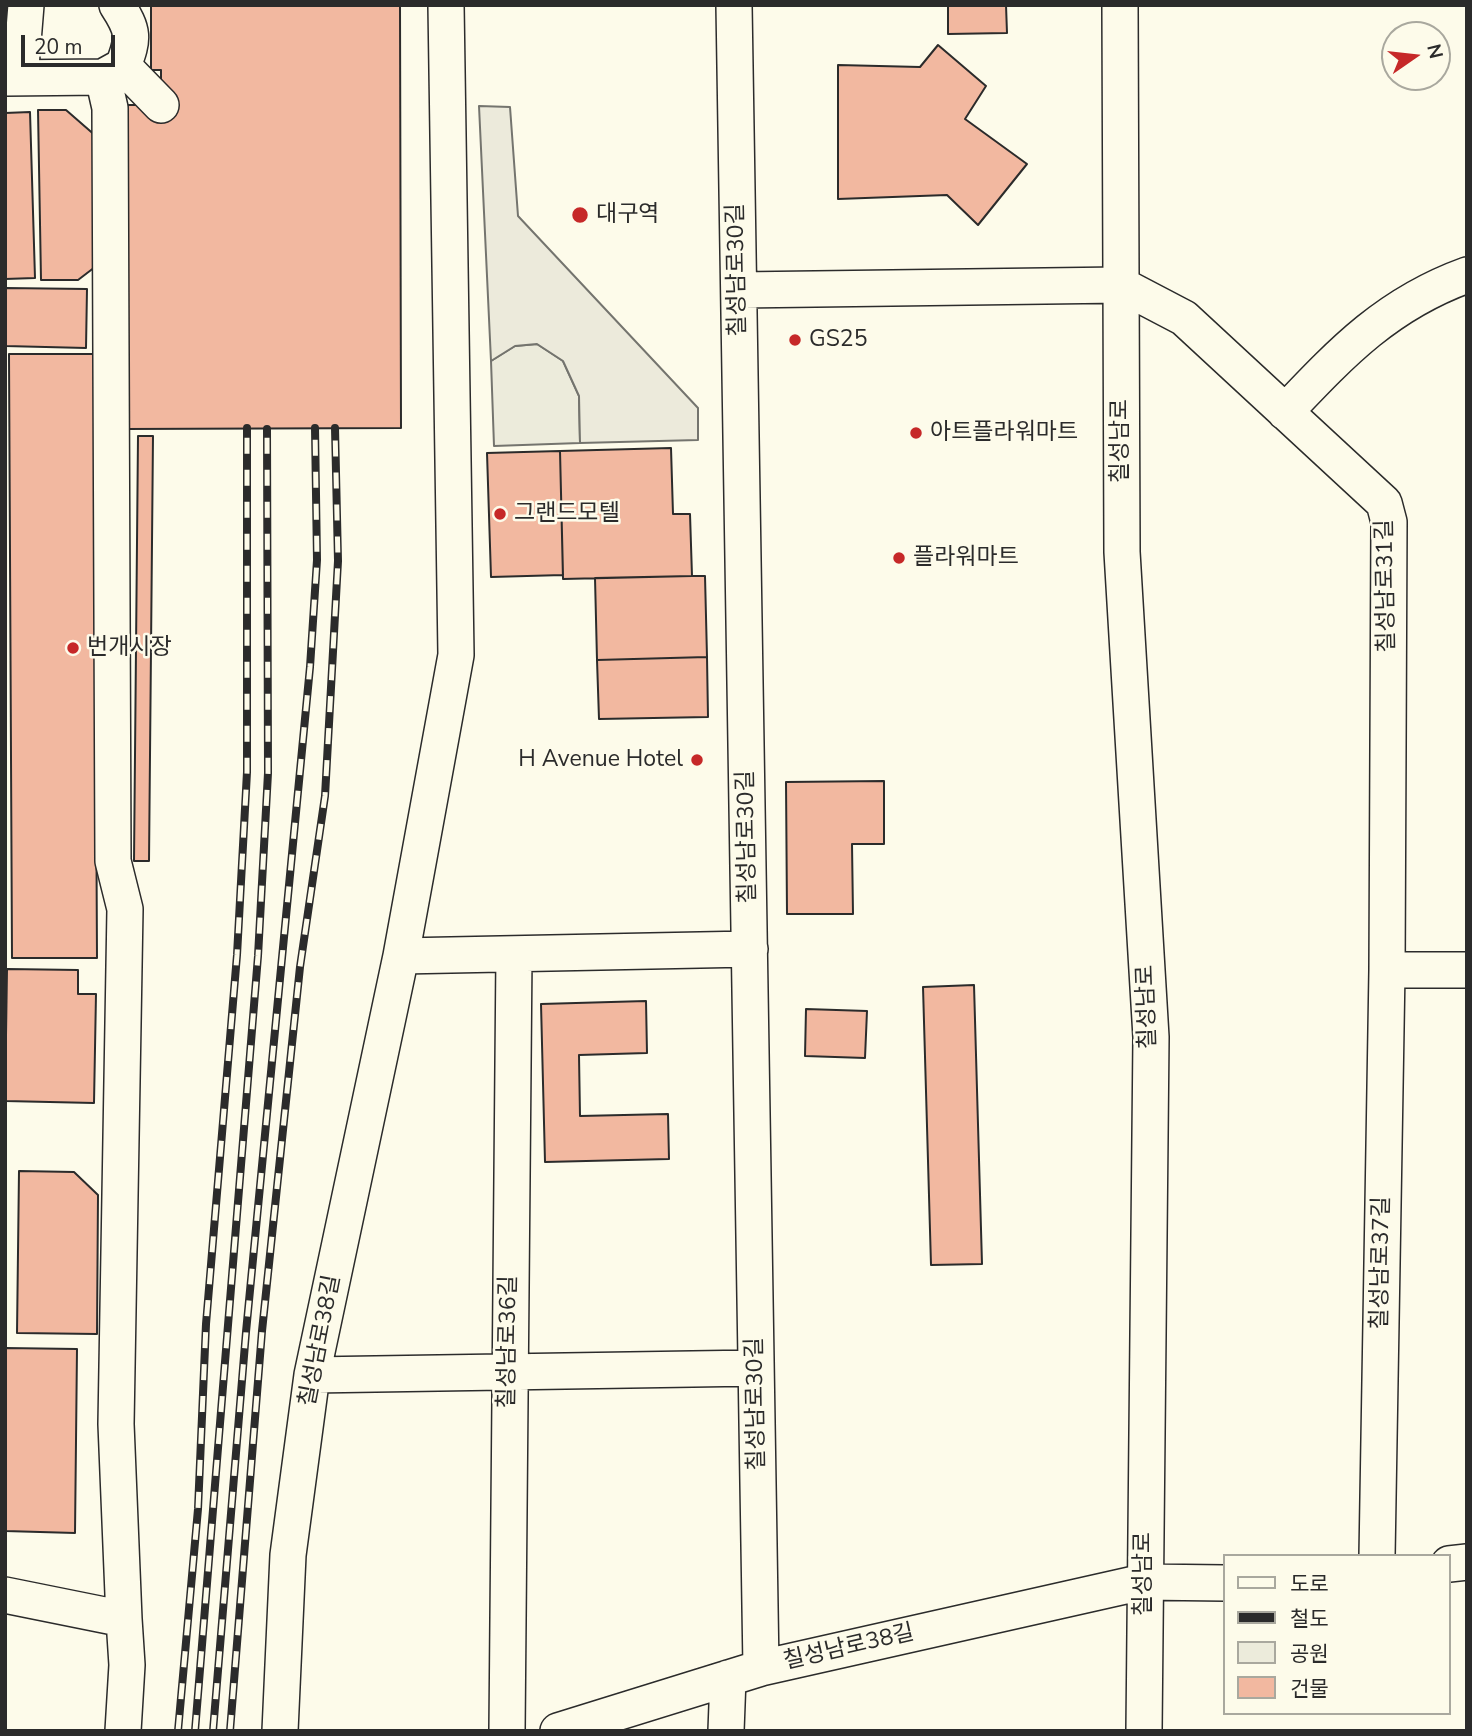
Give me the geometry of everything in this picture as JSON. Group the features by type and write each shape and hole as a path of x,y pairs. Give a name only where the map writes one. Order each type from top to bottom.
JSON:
{"street":[{"path":"117,5 128,22 133,41 113,71 110,108 113,861 125,909 116,1424 127,1665 123,1731"},
{"name":"칠성남로38길","path":"280,1731 288,1555 312,1375 401,956 456,655 446,5"},
{"name":"칠성남로30길","path":"734,5 761,1668"},
{"name":"칠성남로","path":"1120,5 1122,552 1151,1037 1143,1582 1144,1731"},
{"path":"18,24 13,78 113,71 161,105"},
{"path":"1285,412 1360,335 1404,303 1467,275"},
{"path":"739,290 1121,285"},
{"name":"칠성남로31길","path":"1121,285 1184,318 1384,503 1390,522 1387,970"},
{"path":"401,956 750,949"},
{"name":"칠성남로36길","path":"507,1731 514,954"},
{"path":"1387,970 1467,970"},
{"name":"칠성남로37길","path":"1377,1554 1387,970"},
{"path":"312,1375 756,1368"},
{"path":"1143,1582 1224,1584"},
{"name":"칠성남로38길","path":"558,1731 761,1668 1143,1582"},
{"path":"5,1595 124,1619"},
{"path":"726,1731 728,1678"}],"green space":[{"path":"537,344 563,361 579,396 580,443 494,446 491,361 515,346"}],"shaded area":[{"path":"479,106 510,107 518,216 698,408 698,440 580,443 579,396 563,361 537,344 515,346 491,361"}],"building":[{"path":"151,5 400,5 401,428 125,429 124,105 161,105 161,70 151,70"},
{"path":"948,5 1006,5 1007,33 948,34"},
{"path":"938,45 986,86 965,119 1027,164 978,225 947,195 838,199 838,65 920,67"},
{"path":"38,110 66,110 97,137 95,267 78,280 41,280"},
{"path":"30,112 35,278 5,279 5,113"},
{"path":"5,288 87,289 86,348 5,346"},
{"path":"9,354 94,354 97,958 12,958"},
{"path":"138,436 153,436 149,861 134,861"},
{"path":"671,448 673,514 690,514 692,576 563,579 560,451"},
{"path":"560,451 563,575 491,577 487,453"},
{"path":"705,576 707,657 597,660 595,578"},
{"path":"707,657 708,717 599,719 597,660"},
{"path":"884,781 884,844 852,844 853,914 787,914 786,782"},
{"path":"7,969 78,970 78,994 96,994 94,1103 5,1101"},
{"path":"974,985 982,1264 931,1265 923,987"},
{"path":"646,1001 647,1053 579,1055 580,1116 668,1114 669,1159 545,1162 541,1004"},
{"path":"806,1009 867,1011 865,1058 805,1056"},
{"path":"19,1171 74,1172 98,1195 97,1334 17,1333"},
{"path":"5,1348 77,1349 75,1533 5,1531"}],"railway":[{"path":"178,1731 198,1509 206,1324 237,955 247,772 247,428"},
{"path":"213,1731 246,1332 310,667 317,560 315,428"},
{"path":"230,1731 262,1331 300,967 325,796 338,561 335,428"},
{"path":"195,1731 258,956 268,773 267,429"}],"place":[{"name":"대구역","path":"580,215"},
{"name":"GS25","path":"795,340"},
{"name":"아트플라워마트","path":"916,433"},
{"name":"그랜드모텔","path":"500,514"},
{"name":"플라워마트","path":"899,558"},
{"name":"번개시장","path":"73,648"},
{"name":"H Avenue Hotel","path":"697,760"}]}
